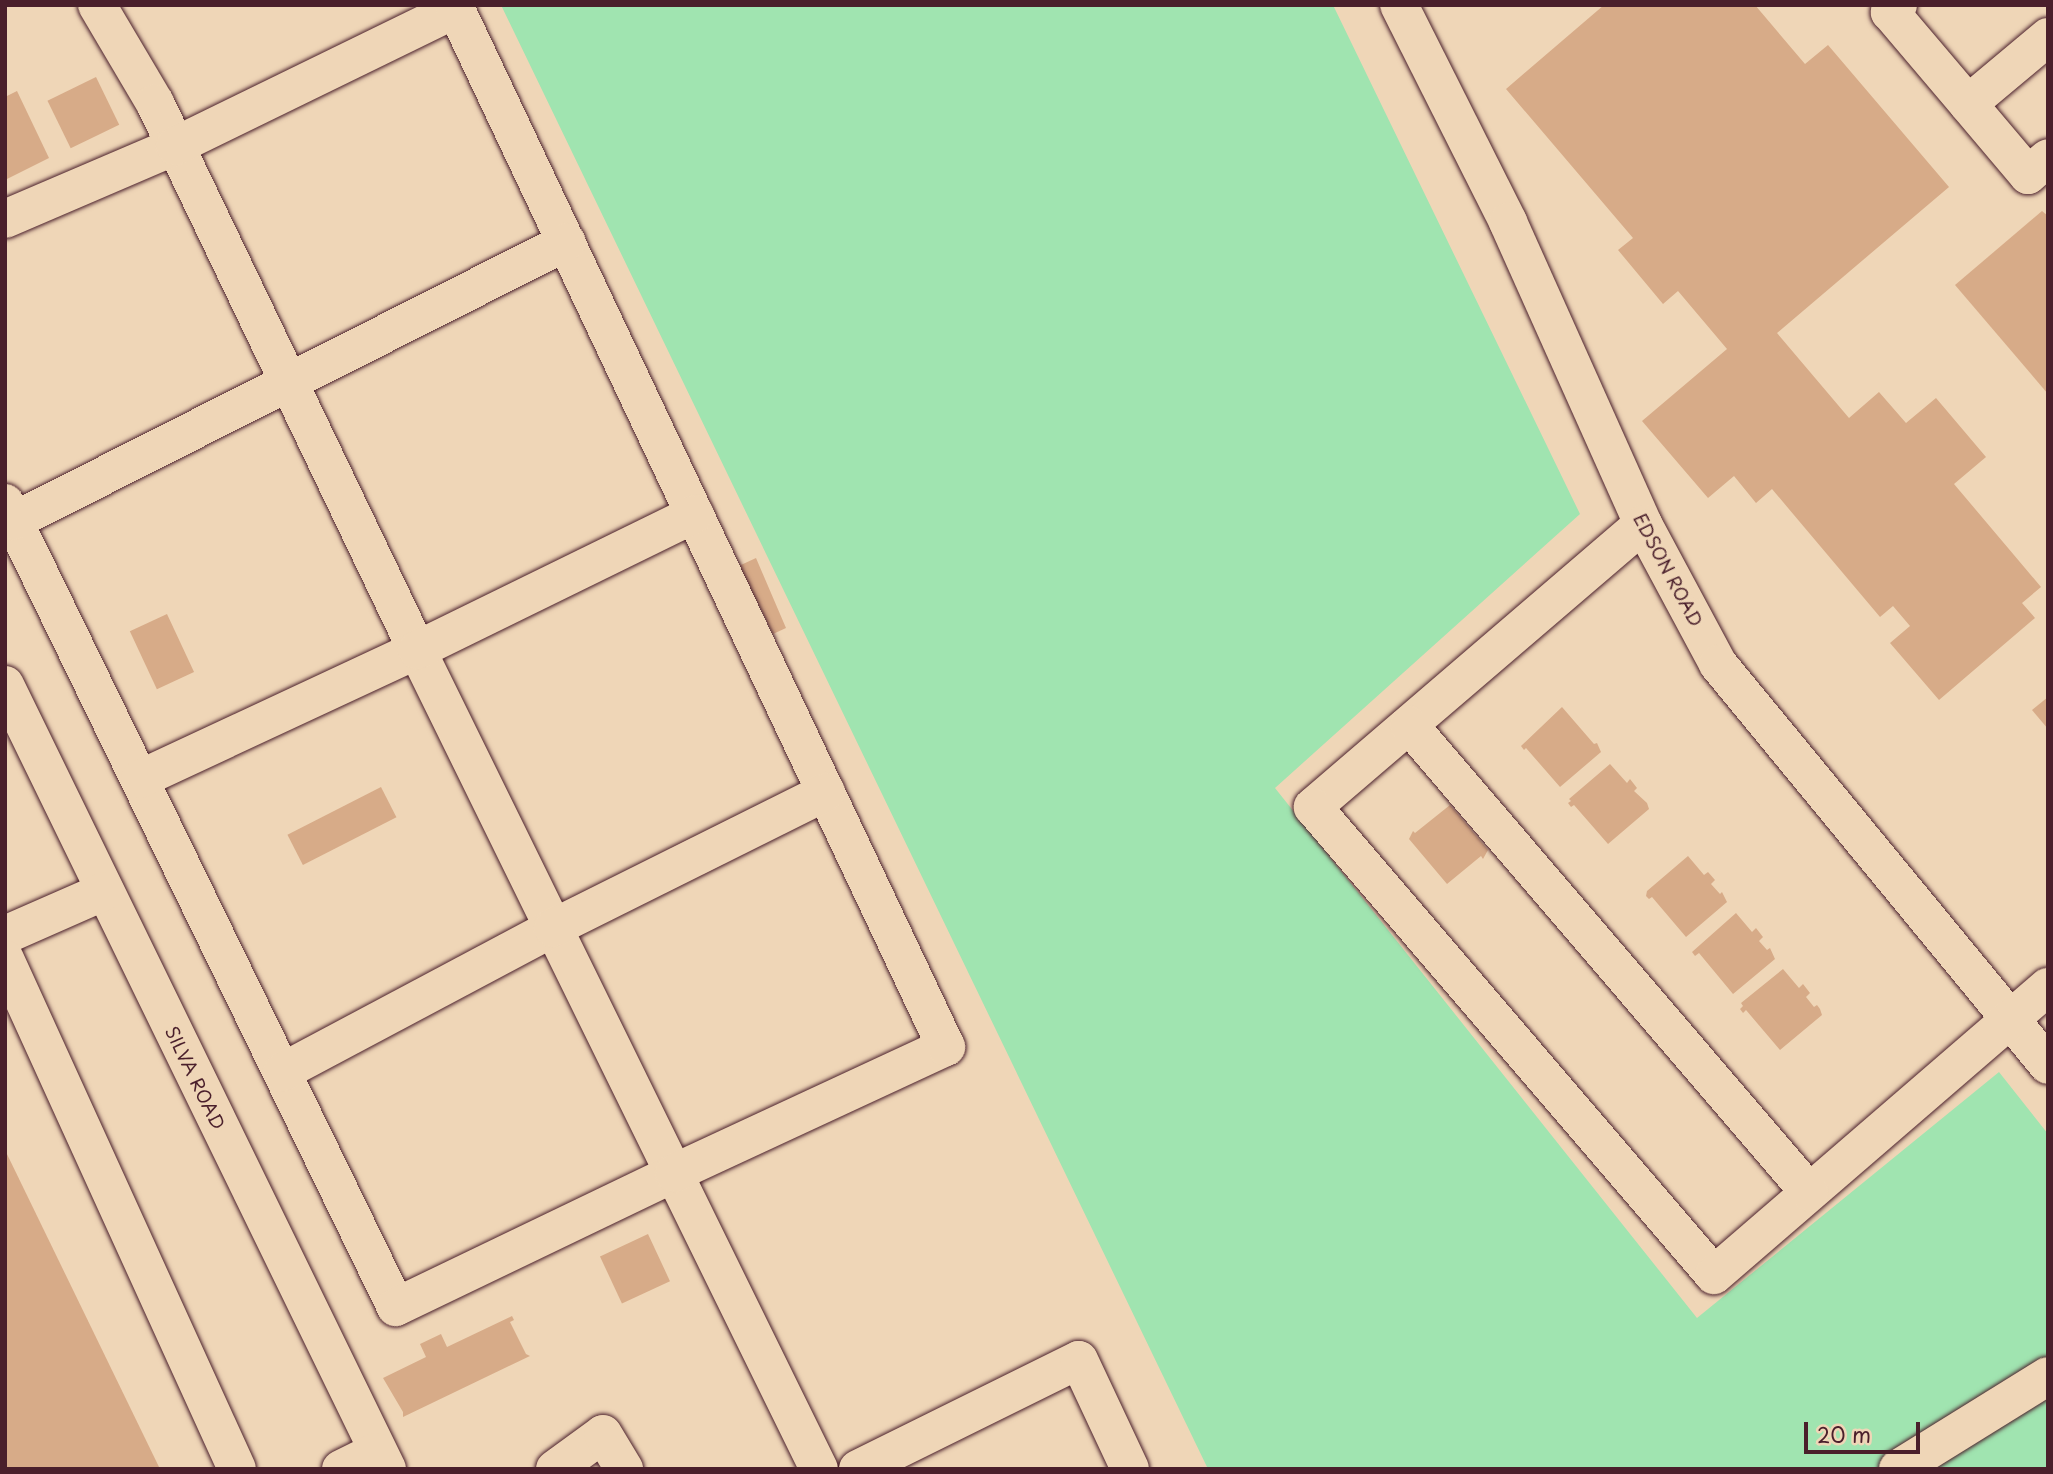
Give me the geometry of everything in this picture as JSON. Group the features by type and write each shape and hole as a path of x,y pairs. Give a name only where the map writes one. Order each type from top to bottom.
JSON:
{"street":[{"path":"97,5 155,103 416,650 818,1469"},
{"name":"EDSON ROAD","path":"1399,5 1508,222 1643,524 1718,664 2048,1065"},
{"path":"1898,5 1890,12 2028,174 2048,158"},
{"path":"5,219 175,146 455,7 826,792 946,1047 674,1173 396,1307 9,512 289,383 566,242"},
{"path":"1968,104 2048,37"},
{"path":"140,779 416,650 694,514"},
{"path":"1643,524 1313,807 1686,1243 1714,1275 2048,988"},
{"name":"SILVA ROAD","path":"5,685 382,1460"},
{"path":"1409,725 1809,1192"},
{"path":"282,1072 553,928 826,792"},
{"path":"5,935 104,891"},
{"path":"5,960 237,1469"},
{"path":"858,1469 1079,1360 1130,1469"},
{"path":"1898,1469 2048,1376"},
{"path":"555,1469 603,1434 624,1469"},
{"path":"341,1469 382,1460"}],"green space":[{"path":"501,5 1333,5 1580,514 1275,788 1697,1318 1999,1072 2048,1134 2048,1469 1208,1469"}],"building":[{"path":"1604,5 1755,5 1805,64 1828,45 1949,187 1777,333 1849,418 1879,392 1906,423 1936,398 1986,457 1954,484 2041,587 2022,603 2035,618 1939,700 1890,643 1910,626 1893,606 1880,617 1772,489 1756,503 1734,476 1708,498 1642,421 1727,349 1678,291 1663,304 1618,250 1633,238 1506,89"},
{"path":"96,77 119,125 71,148 47,101"},
{"path":"17,91 49,158 5,180 5,97"},
{"path":"2042,211 2048,216 2048,394 1955,285"},
{"path":"756,558 786,628 773,634 759,605 749,609 730,570"},
{"path":"167,614 194,672 157,689 130,631"},
{"path":"2048,697 2048,729 2032,710"},
{"path":"1562,707 1594,744 1597,743 1601,752 1560,787 1526,748 1524,750 1521,746"},
{"path":"1610,764 1627,783 1630,779 1637,788 1634,791 1647,803 1649,809 1608,844 1574,805 1571,807 1568,803 1571,801 1569,799"},
{"path":"381,787 396,817 303,865 287,835"},
{"path":"1450,805 1488,850 1483,859 1481,856 1447,884 1409,839 1413,831 1415,833"},
{"path":"1688,856 1704,875 1708,872 1715,880 1711,884 1720,894 1722,892 1727,902 1686,937 1652,897 1649,899 1646,896 1647,891"},
{"path":"1736,913 1752,932 1756,928 1763,937 1759,941 1767,950 1770,948 1775,959 1733,994 1699,953 1695,956 1692,952"},
{"path":"1783,969 1799,988 1803,984 1810,993 1806,997 1814,1007 1817,1005 1822,1015 1780,1050 1746,1010 1743,1013 1740,1009 1743,1006 1741,1003"},
{"path":"5,1150 160,1469 5,1469"},
{"path":"648,1234 670,1281 622,1304 600,1256"},
{"path":"512,1316 514,1320 510,1322 526,1354 530,1356 403,1417 403,1412 383,1378 426,1357 420,1344 441,1334 447,1347"}]}
